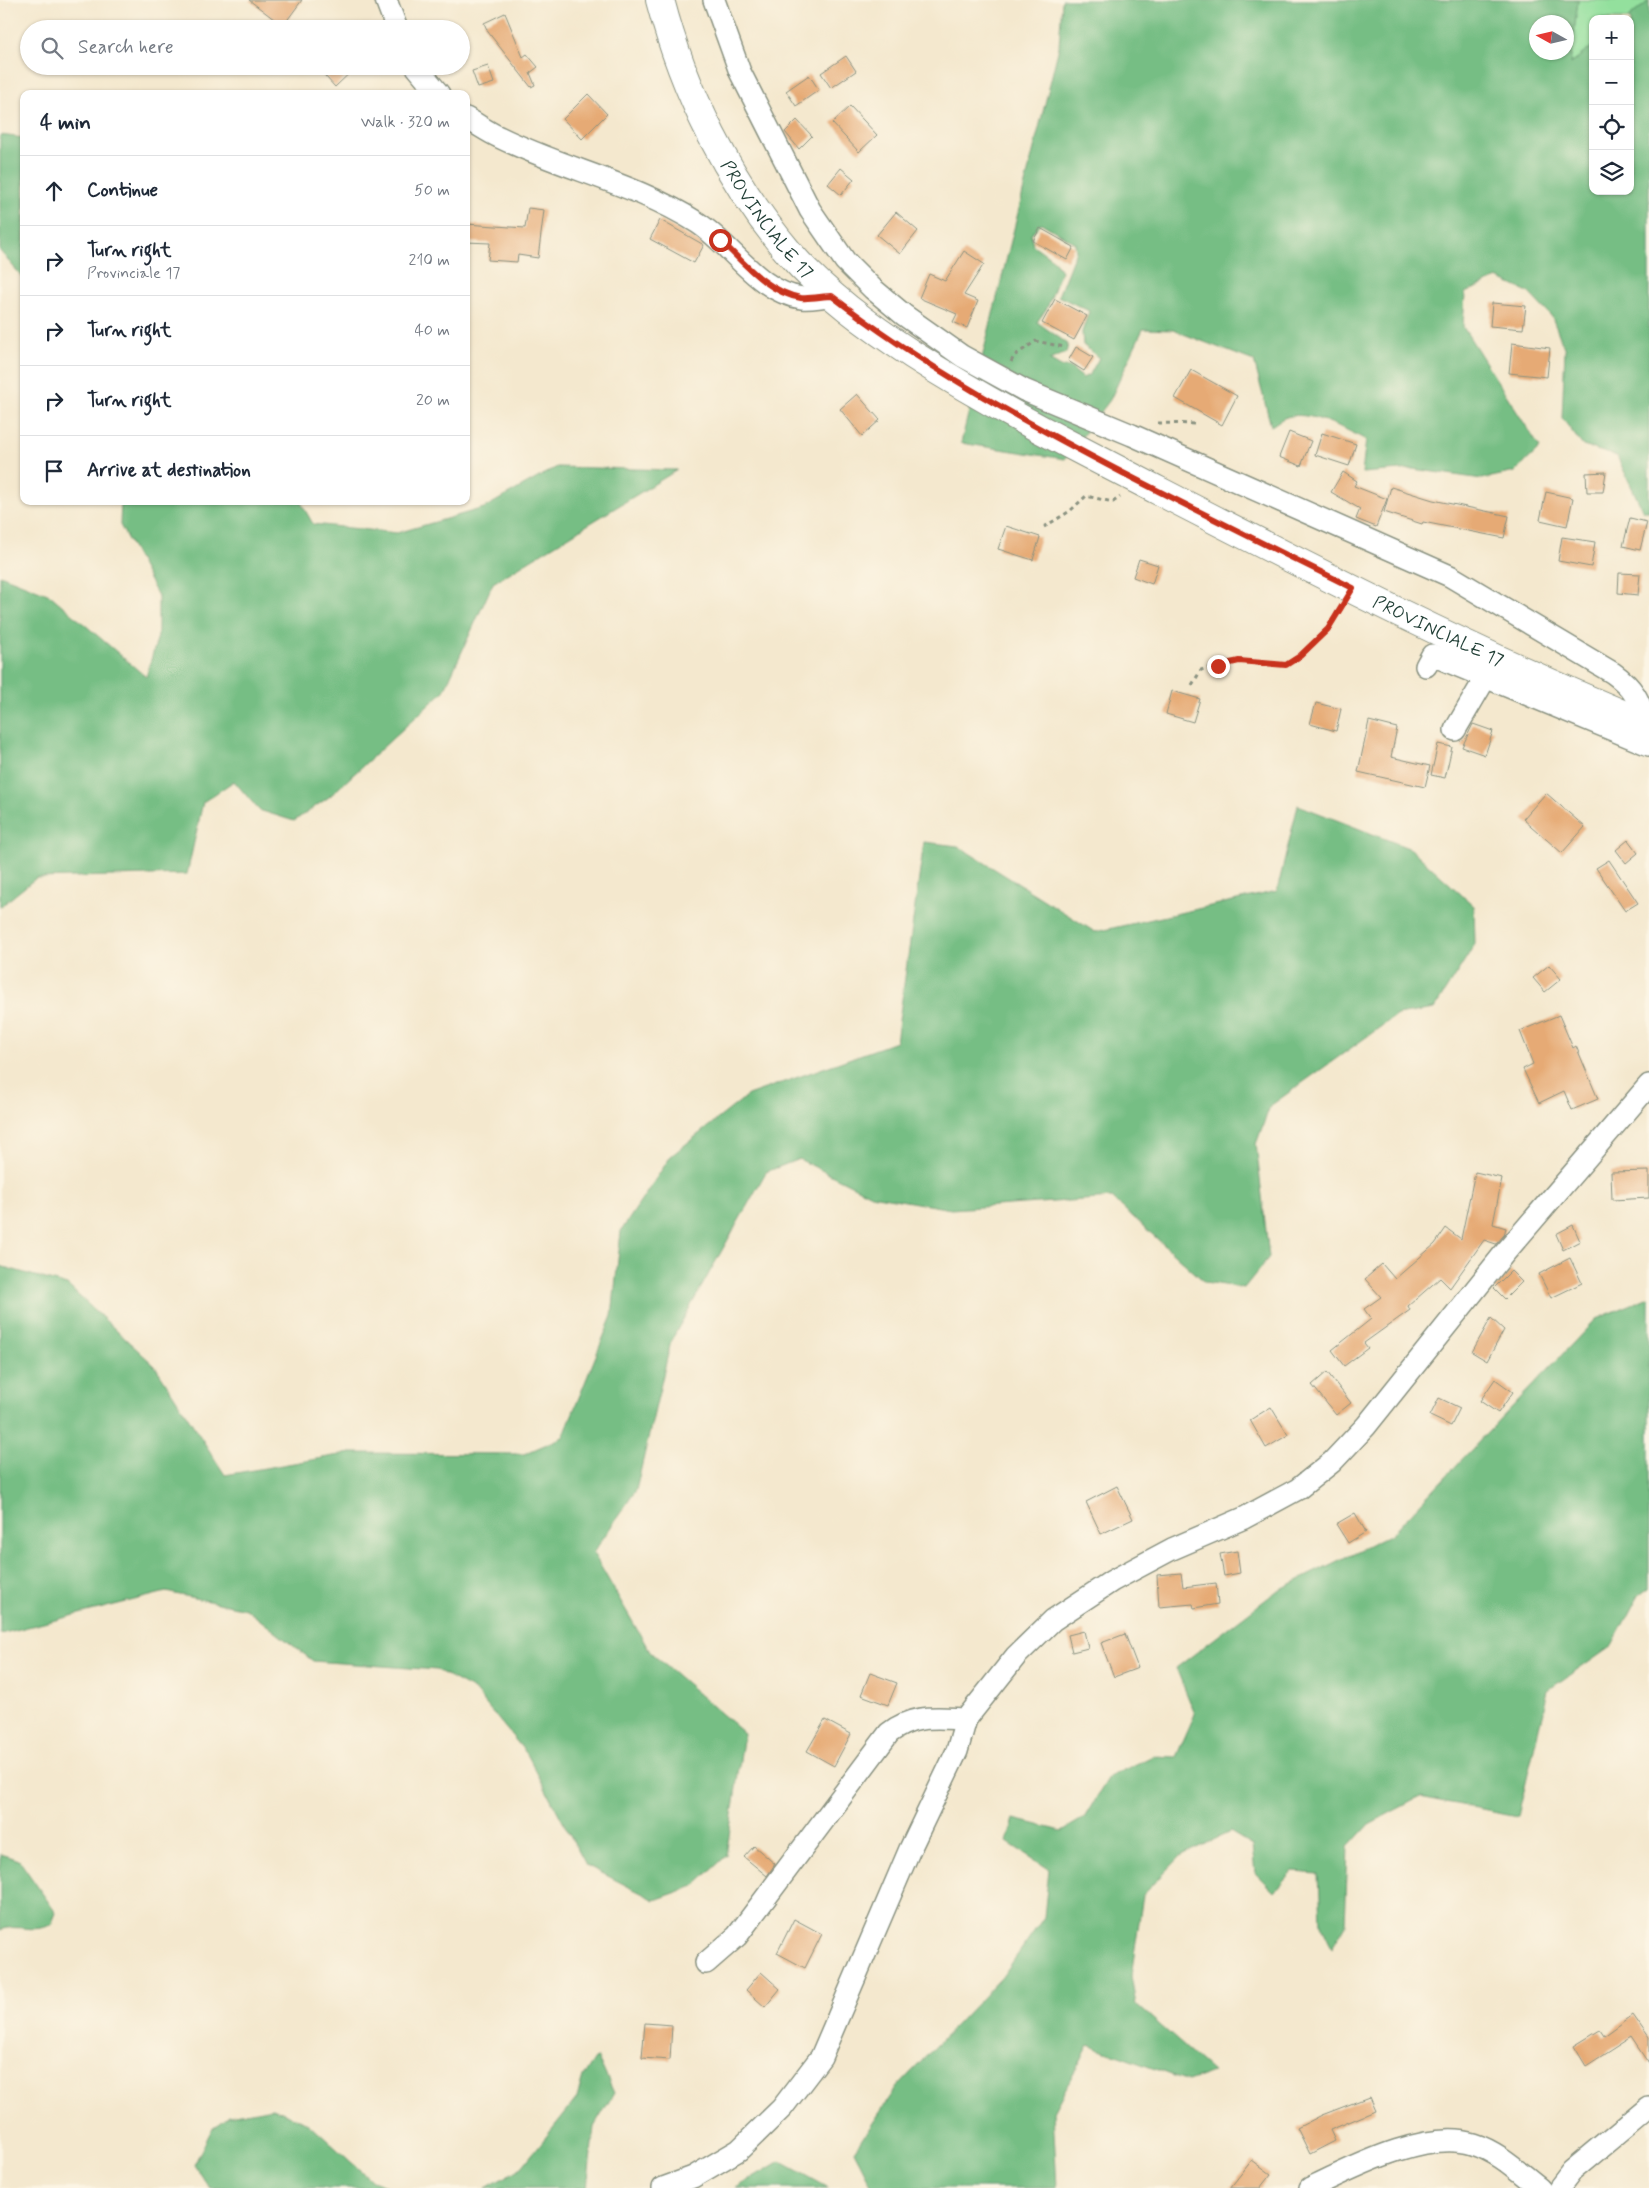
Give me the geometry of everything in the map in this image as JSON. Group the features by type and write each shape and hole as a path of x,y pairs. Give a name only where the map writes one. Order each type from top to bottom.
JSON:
{"main road":[{"name":"PROVINCIALE 17","path":"660,0 680,63 696,104 726,160 757,210 791,254 832,296 877,331 978,396 1138,480 1503,662 1648,731"}],"street":[{"path":"386,0 394,20"},
{"path":"714,0 740,72 810,210 846,260 873,289 904,315 962,356 1024,390 1132,435 1450,576 1613,673 1629,685 1640,703 1648,731"},
{"path":"423,75 436,90"},
{"path":"470,120 518,146 619,184 683,214 720,240 769,286 784,294 803,298 832,296"},
{"path":"1426,666 1432,655 1486,678 1648,731"},
{"path":"1456,730 1486,678"},
{"path":"663,2188 693,2177 739,2150 782,2108 821,2057 910,1849 957,1751 966,1718 1016,1656 1053,1620 1112,1581 1172,1549 1244,1518 1298,1489 1332,1462 1366,1426 1503,1255 1649,1084"},
{"path":"706,1963 737,1936 889,1734 903,1722 922,1718 966,1718"},
{"path":"1559,2188 1572,2171 1649,2107"},
{"path":"1310,2188 1372,2159 1436,2142 1456,2140 1473,2144 1498,2155 1540,2188"}],"path":[{"path":"1002,378 1014,356 1036,341 1064,347"},
{"path":"1044,527 1070,511 1086,496 1112,502 1138,480"},
{"path":"1192,685 1201,670 1227,662 1286,665 1300,656 1328,629 1353,588"}],"green space":[{"path":"1062,0 1578,0 1574,32 1574,15 1529,15 1529,60 1570,60 1570,64 1589,49 1589,195 1634,195 1634,15 1632,15 1649,1 1649,511 1643,511 1617,456 1583,446 1562,418 1565,350 1552,317 1528,292 1497,278 1465,293 1463,327 1540,448 1515,472 1482,479 1413,469 1362,473 1366,440 1326,421 1303,416 1284,418 1271,426 1254,361 1173,330 1143,329 1110,400 1065,459 961,443 1059,47","holes":["1041,223 1075,243 1076,251 1058,296 1089,311 1082,332 1083,345 1099,358 1090,374 1083,378 1070,367 1061,367 1049,360 1066,353 1068,344 1037,322 1047,308 1061,271 1054,260 1033,245 1031,234"]},
{"path":"1578,0 1649,0 1632,15 1589,15 1589,49 1570,64 1570,60 1574,60 1574,32"},
{"path":"0,135 20,138 20,274 0,251"},
{"path":"557,467 677,470 493,583 444,691 329,797 294,821 259,810 234,781 203,802 187,874 36,878 0,907 0,575 50,595 146,677 158,636 158,596 120,525 121,505 302,505 313,524 397,533 484,508"},
{"path":"1298,805 1411,849 1474,906 1475,944 1434,1009 1397,1015 1270,1106 1256,1144 1269,1257 1244,1288 1205,1282 1112,1198 951,1209 871,1195 799,1159 766,1172 671,1341 636,1490 593,1553 650,1652 744,1733 726,1856 694,1886 655,1900 586,1865 527,1754 474,1690 437,1670 313,1661 246,1609 166,1592 0,1634 0,1266 67,1285 155,1366 225,1475 351,1453 524,1454 563,1437 612,1316 621,1231 671,1156 748,1095 896,1042 924,842 958,846 1095,932 1277,891"},
{"path":"1649,1297 1649,1588 1638,1596 1612,1645 1548,1690 1518,1816 1420,1797 1369,1824 1348,1847 1345,1925 1332,1948 1321,1925 1319,1873 1293,1871 1274,1892 1255,1873 1252,1845 1230,1832 1182,1855 1143,1895 1131,1976 1136,2004 1213,2072 1188,2081 1089,2045 1053,2112 1057,2188 873,2188 854,2151 897,2087 1002,1977 1044,1917 1049,1869 1007,1842 1014,1819 1062,1831 1084,1818 1109,1777 1153,1756 1176,1757 1195,1714 1176,1668 1277,1591 1390,1535 1596,1319"},
{"path":"0,1854 19,1860 56,1913 51,1925 37,1929 7,1928 0,1930"},
{"path":"597,2056 614,2093 594,2127 587,2188 486,2188 522,2167 577,2098 583,2077"},
{"path":"272,2108 308,2123 372,2181 391,2188 210,2188 194,2165 212,2129 230,2116"},
{"path":"780,2161 829,2188 735,2188"}],"building":[{"path":"249,0 302,0 287,20 275,20"},
{"path":"505,13 523,57 527,54 538,67 530,73 535,85 531,87 488,32 484,23"},
{"path":"846,56 856,71 831,88 821,73"},
{"path":"488,66 494,83 478,88 472,71"},
{"path":"324,75 348,75 335,87"},
{"path":"809,75 819,90 796,106 786,91"},
{"path":"588,94 607,114 582,139 563,119"},
{"path":"850,106 877,135 859,152 832,123"},
{"path":"797,120 812,136 799,149 785,132"},
{"path":"841,168 854,179 841,195 828,184"},
{"path":"528,208 544,210 538,258 518,255 517,262 488,260 490,243 470,242 470,224 525,228"},
{"path":"896,212 918,231 900,254 877,235"},
{"path":"660,220 704,245 694,263 650,239"},
{"path":"1040,228 1074,247 1067,260 1033,241"},
{"path":"964,251 984,264 964,295 978,301 967,328 953,322 957,314 919,298 929,274 945,281"},
{"path":"1055,299 1087,316 1074,340 1042,323"},
{"path":"1492,303 1526,306 1523,329 1490,326"},
{"path":"1512,343 1550,348 1547,377 1509,373"},
{"path":"1076,347 1093,357 1084,371 1068,361"},
{"path":"1191,370 1237,396 1222,425 1175,398"},
{"path":"857,394 880,420 862,436 840,409"},
{"path":"1289,432 1311,441 1301,466 1279,457"},
{"path":"1322,433 1356,444 1349,466 1315,455"},
{"path":"1343,472 1357,481 1354,486 1387,499 1376,527 1356,519 1360,509 1331,492"},
{"path":"1606,472 1603,492 1587,492 1586,473"},
{"path":"1391,487 1433,500 1509,516 1504,538 1423,522 1422,524 1384,512"},
{"path":"1546,492 1573,498 1567,526 1540,520"},
{"path":"1630,518 1647,522 1640,550 1623,546"},
{"path":"1006,526 1040,537 1033,560 998,549"},
{"path":"1562,537 1595,542 1591,567 1558,561"},
{"path":"1139,559 1158,565 1152,584 1133,577"},
{"path":"1619,573 1640,574 1638,595 1618,593"},
{"path":"1172,691 1200,699 1193,722 1166,714"},
{"path":"1316,703 1341,709 1336,731 1310,724"},
{"path":"1369,721 1397,728 1391,757 1430,766 1425,787 1358,772"},
{"path":"1473,724 1493,731 1485,755 1462,747"},
{"path":"1438,744 1452,747 1445,778 1431,775"},
{"path":"1546,793 1585,827 1562,853 1523,819"},
{"path":"1628,840 1638,853 1626,863 1616,850"},
{"path":"1609,860 1638,903 1625,911 1596,868"},
{"path":"1549,965 1561,979 1545,992 1533,978"},
{"path":"1559,1015 1573,1048 1576,1046 1598,1099 1572,1110 1564,1091 1539,1103 1523,1069 1533,1064 1520,1031"},
{"path":"1649,1171 1649,1198 1612,1200 1611,1172"},
{"path":"1475,1172 1502,1178 1493,1224 1506,1228 1504,1235 1496,1244 1484,1240 1450,1288 1440,1278 1408,1306 1410,1310 1364,1343 1368,1348 1344,1366 1332,1350 1371,1319 1364,1309 1381,1297 1365,1279 1382,1264 1395,1279 1435,1244 1446,1228 1461,1239"},
{"path":"1573,1225 1580,1241 1563,1250 1556,1234"},
{"path":"1570,1258 1582,1283 1551,1298 1539,1274"},
{"path":"1511,1271 1522,1282 1505,1299 1494,1288"},
{"path":"1491,1318 1504,1330 1487,1361 1472,1352"},
{"path":"1327,1372 1351,1403 1336,1415 1312,1385"},
{"path":"1495,1379 1513,1392 1498,1413 1480,1401"},
{"path":"1439,1398 1460,1408 1451,1426 1430,1416"},
{"path":"1271,1407 1288,1435 1266,1448 1250,1420"},
{"path":"1117,1486 1133,1519 1101,1534 1086,1502"},
{"path":"1355,1513 1366,1532 1348,1543 1336,1524"},
{"path":"1237,1551 1240,1573 1224,1576 1220,1554"},
{"path":"1181,1573 1183,1587 1216,1583 1218,1604 1194,1608 1193,1604 1159,1607 1157,1575"},
{"path":"1084,1631 1088,1648 1072,1652 1068,1635"},
{"path":"1125,1634 1138,1668 1114,1677 1101,1643"},
{"path":"870,1673 897,1683 888,1705 861,1695"},
{"path":"825,1720 851,1734 834,1766 807,1751"},
{"path":"754,1846 775,1864 767,1876 744,1857"},
{"path":"794,1919 822,1934 805,1968 777,1953"},
{"path":"761,1972 780,1989 765,2007 746,1990"},
{"path":"1633,2015 1649,2038 1649,2064 1631,2037 1586,2066 1574,2046 1600,2030 1604,2036"},
{"path":"645,2023 672,2025 670,2060 642,2058"},
{"path":"1369,2097 1375,2111 1330,2130 1335,2141 1310,2154 1297,2128 1322,2115"},
{"path":"1252,2160 1271,2174 1260,2188 1230,2188"}],"route":[{"path":"720,240 769,286 784,294 803,298 832,296 877,331 978,396 1227,526 1353,588 1328,629 1300,656 1286,665 1239,661 1227,662 1218,666"}]}
